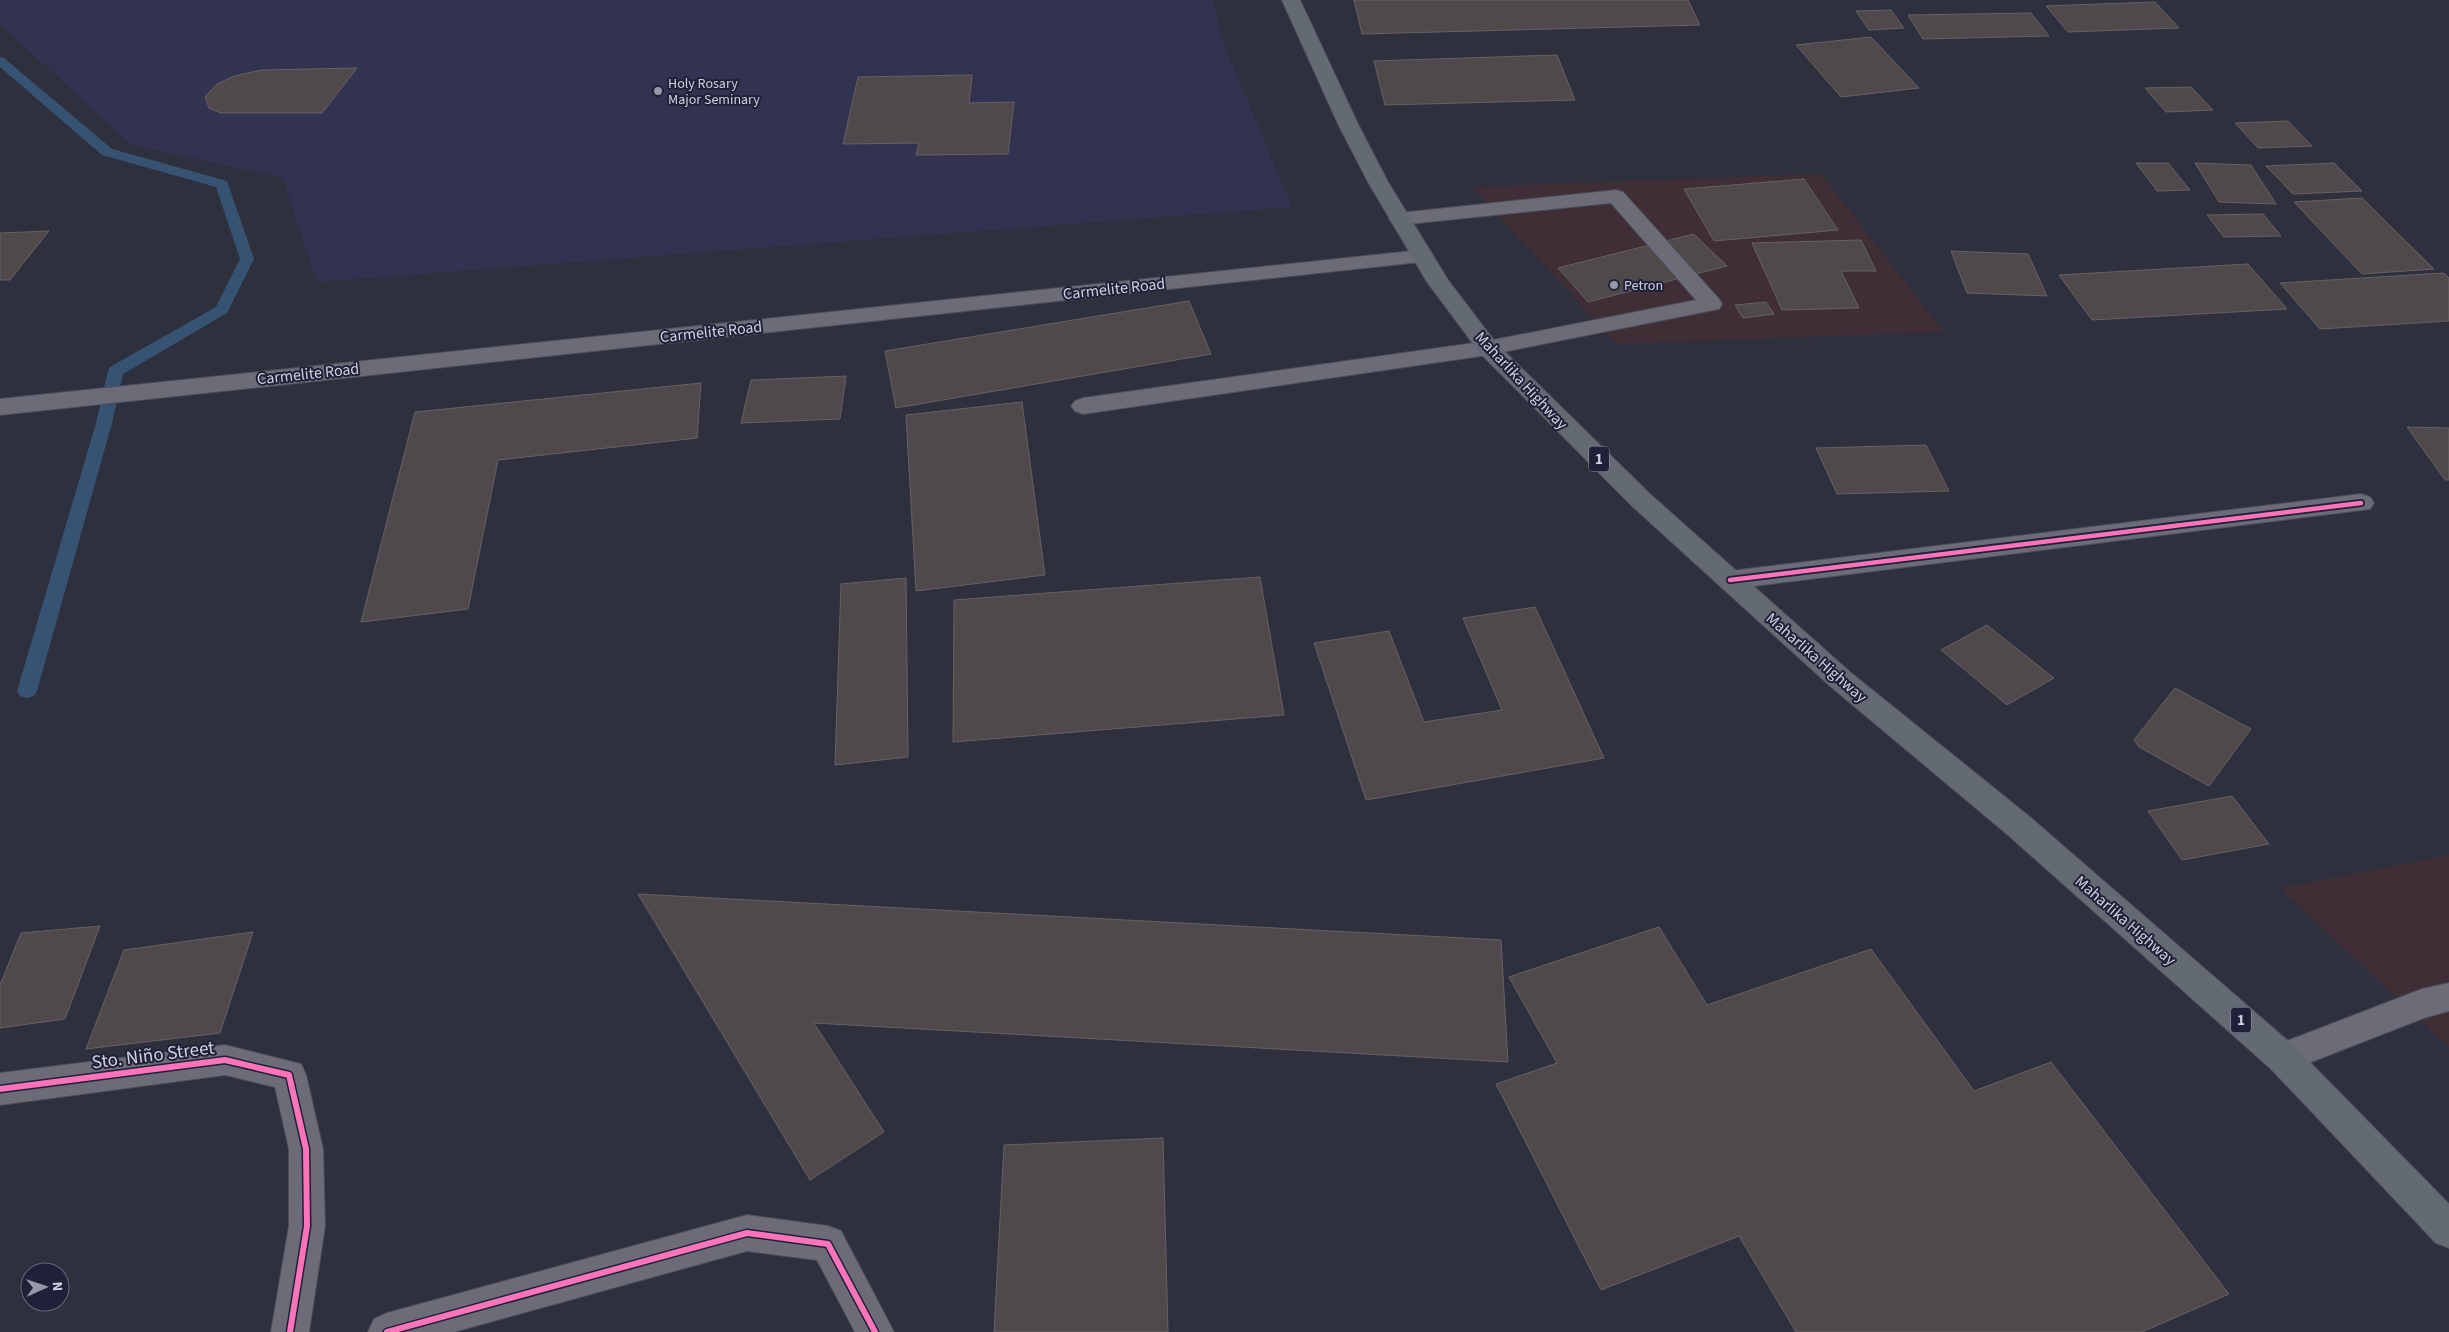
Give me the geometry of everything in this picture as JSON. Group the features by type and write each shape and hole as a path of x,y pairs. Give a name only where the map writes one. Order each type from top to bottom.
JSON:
{"main road":[{"name":"Maharlika Highway","path":"1291,0 1348,124 1399,219 1438,282 1488,348 1533,395 1641,500 1840,680 2019,826 2283,1058 2449,1230"}],"street":[{"path":"1083,406 1488,348 1711,304 1616,196 1399,219"},
{"name":"Carmelite Road","path":"0,407 135,391 1422,256"},
{"path":"1730,580 2361,503"},
{"path":"2283,1058 2422,1004 2449,997"},
{"name":"Sto. Niño Street","path":"0,1089 225,1060 289,1075 306,1149 307,1226 290,1332"},
{"path":"387,1332 747,1233 828,1244 875,1332"}],"shaded area":[{"name":"Holy Rosary Major Seminary","path":"0,0 1213,0 1221,37 1292,207 317,282 283,178 132,145 0,24"},
{"path":"1821,174 1944,332 1617,344 1472,187"},
{"path":"2449,855 2449,1047 2280,888"}],"building":[{"path":"1354,0 1688,0 1700,25 1362,34"},
{"path":"2155,2 2179,28 2068,32 2046,6"},
{"path":"1891,10 1904,28 1869,30 1856,11"},
{"path":"2031,13 2049,36 1923,39 1908,15"},
{"path":"1871,37 1919,88 1841,97 1796,45"},
{"path":"1557,55 1575,100 1385,105 1374,61"},
{"path":"357,68 322,113 221,113 209,108 205,97 217,84 234,76 262,70"},
{"path":"972,75 969,103 1014,102 1008,154 916,155 919,143 843,144 858,77"},
{"path":"2191,87 2213,110 2166,112 2145,88"},
{"path":"2288,121 2312,146 2258,148 2235,123"},
{"path":"2136,163 2168,163 2190,190 2157,191"},
{"path":"2195,163 2251,165 2276,204 2219,202"},
{"path":"2334,163 2362,191 2293,194 2266,166"},
{"path":"1804,179 1838,230 1714,241 1684,189"},
{"path":"2362,198 2434,269 2362,274 2294,202"},
{"path":"2263,214 2281,236 2224,237 2207,215"},
{"path":"49,231 10,280 0,280 0,233"},
{"name":"Petron","path":"1694,234 1727,266 1588,302 1558,268"},
{"path":"1861,240 1876,271 1841,271 1859,308 1782,310 1752,243"},
{"path":"1951,251 2028,254 2047,296 1967,293"},
{"path":"2248,264 2287,309 2092,320 2059,275"},
{"path":"2444,273 2449,278 2449,321 2320,329 2280,283"},
{"path":"1189,301 1211,354 896,408 885,351"},
{"path":"1766,302 1774,314 1743,318 1735,305"},
{"path":"846,376 840,419 741,423 751,380"},
{"path":"701,383 697,438 498,460 468,609 361,622 415,412"},
{"path":"1022,402 1045,575 916,591 906,415"},
{"path":"2407,427 2449,428 2449,480 2445,480"},
{"path":"1926,445 1949,491 1837,494 1816,448"},
{"path":"1260,577 1284,715 953,742 954,600"},
{"path":"906,578 908,757 835,765 841,584"},
{"path":"1535,607 1604,758 1366,800 1314,643 1389,631 1424,722 1502,710 1463,618"},
{"path":"1987,625 2054,678 2007,705 1941,650"},
{"path":"2175,688 2251,729 2209,786 2139,747 2134,740"},
{"path":"2232,796 2269,844 2182,860 2148,811"},
{"path":"638,894 1501,940 1508,1062 814,1023 884,1132 810,1180"},
{"path":"100,926 65,1019 0,1028 0,985 21,933"},
{"path":"1659,927 1707,1005 1871,949 1974,1091 2051,1062 2229,1294 2142,1332 1796,1332 1739,1236 1601,1290 1496,1084 1557,1063 1509,977"},
{"path":"253,932 220,1033 86,1049 124,950"},
{"path":"1163,1138 1168,1332 994,1332 1004,1145"}],"waterway":[{"path":"0,61 107,152 222,184 247,259 222,310 116,371 104,423 27,691"}],"cycle path":[{"path":"1730,580 2361,503"},
{"path":"0,1089 225,1060 289,1075 306,1149 307,1226 290,1332"},
{"path":"387,1332 747,1233 828,1244 875,1332"}],"place":[{"name":"Holy Rosary Major Seminary","path":"658,91"},
{"name":"Petron","path":"1614,285"}]}
